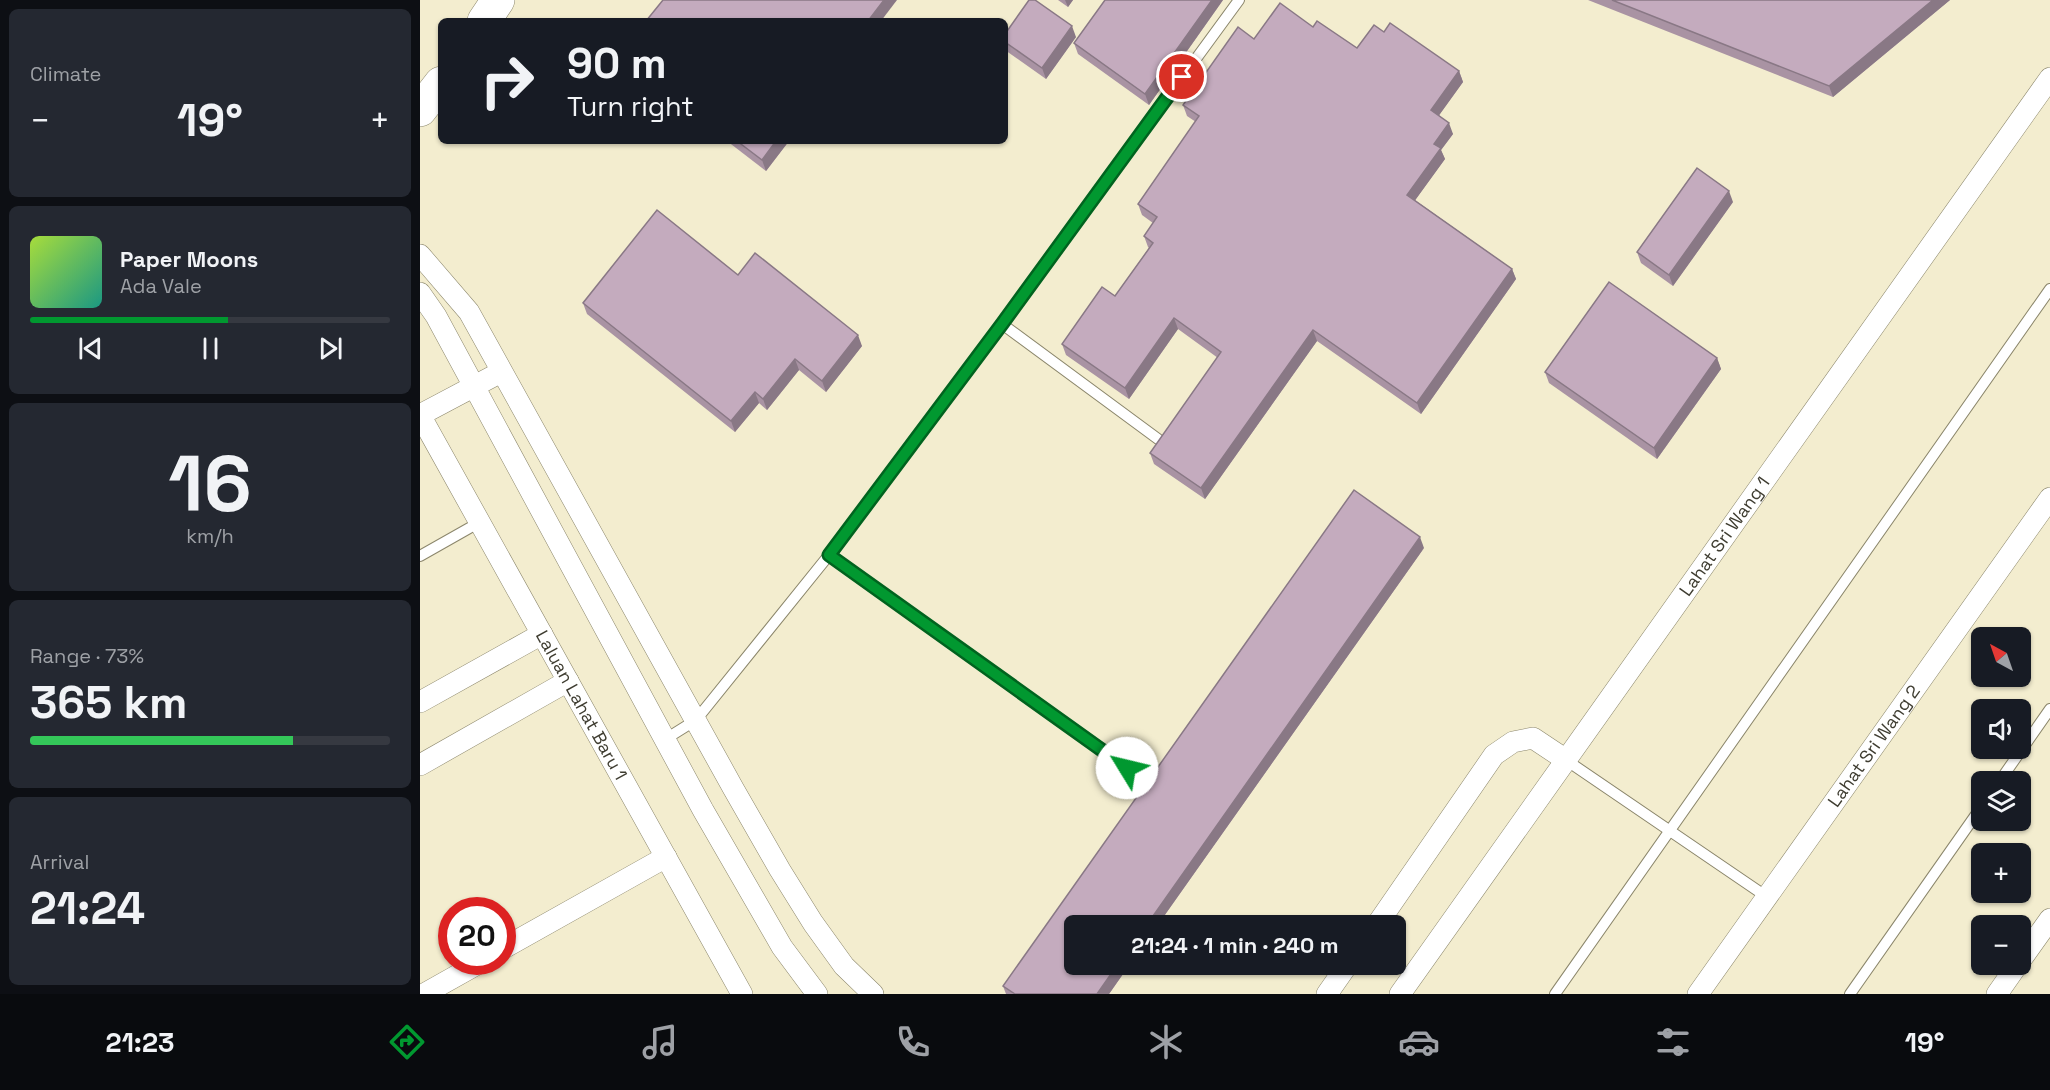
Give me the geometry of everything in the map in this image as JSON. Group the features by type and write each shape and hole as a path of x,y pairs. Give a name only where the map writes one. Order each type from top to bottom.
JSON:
{"main road":[{"path":"486,18 498,0"},
{"path":"420,110 438,86"}],"street":[{"name":"Lahat Sri Wang 1","path":"1400,994 2050,78"},
{"path":"420,255 469,312 756,829 813,922 844,966 873,994"},
{"path":"420,293 436,316 664,740 782,947 817,994"},
{"path":"420,415 501,372"},
{"name":"Laluan Lahat Baru 1","path":"420,415 742,994"},
{"name":"Lahat Sri Wang 2","path":"1698,994 2050,498"},
{"path":"420,702 542,634"},
{"path":"420,765 568,681"},
{"path":"1384,915 1494,755 1513,742 1533,738 1566,760"},
{"path":"516,942 666,857"},
{"path":"2031,946 2050,920"},
{"path":"424,994 458,975"},
{"path":"1327,994 1340,975"},
{"path":"1997,994 2010,975"}],"lane":[{"path":"664,740 696,720 829,555 1002,324 1239,0"},
{"path":"1555,994 2050,289"},
{"path":"1002,324 1158,439"},
{"path":"420,556 480,522"},
{"path":"829,555 1127,768"},
{"path":"2007,771 2050,709"},
{"path":"1566,760 1767,897"},
{"path":"1850,994 1971,822"}],"building":[{"path":"663,0 884,0 870,18 648,18"},
{"path":"1029,0 1035,0 1072,26 1042,68 1008,44 1008,30"},
{"path":"1105,0 1212,0 1145,94 1074,43"},
{"path":"1612,0 1933,0 1829,86"},
{"path":"1280,3 1313,27 1317,21 1357,48 1374,25 1384,32 1390,23 1459,71 1431,110 1449,123 1434,144 1441,148 1407,195 1512,269 1417,403 1313,330 1201,488 1150,453 1221,352 1174,318 1125,388 1062,344 1102,287 1115,296 1153,243 1144,236 1157,217 1138,204 1199,116 1183,105 1238,27 1254,39"},
{"path":"741,144 774,144 762,160"},
{"path":"1697,168 1729,191 1669,275 1637,252"},
{"path":"657,210 738,275 755,253 858,335 822,381 795,359 763,399 755,392 731,421 583,303"},
{"path":"1609,282 1717,358 1654,448 1545,372"},
{"path":"1354,490 1420,537 1154,915 1064,915 1064,975 1110,975 1097,994 1015,994 1003,986"}],"route":[{"path":"1127,768 829,555 1002,324 1182,77"}]}
